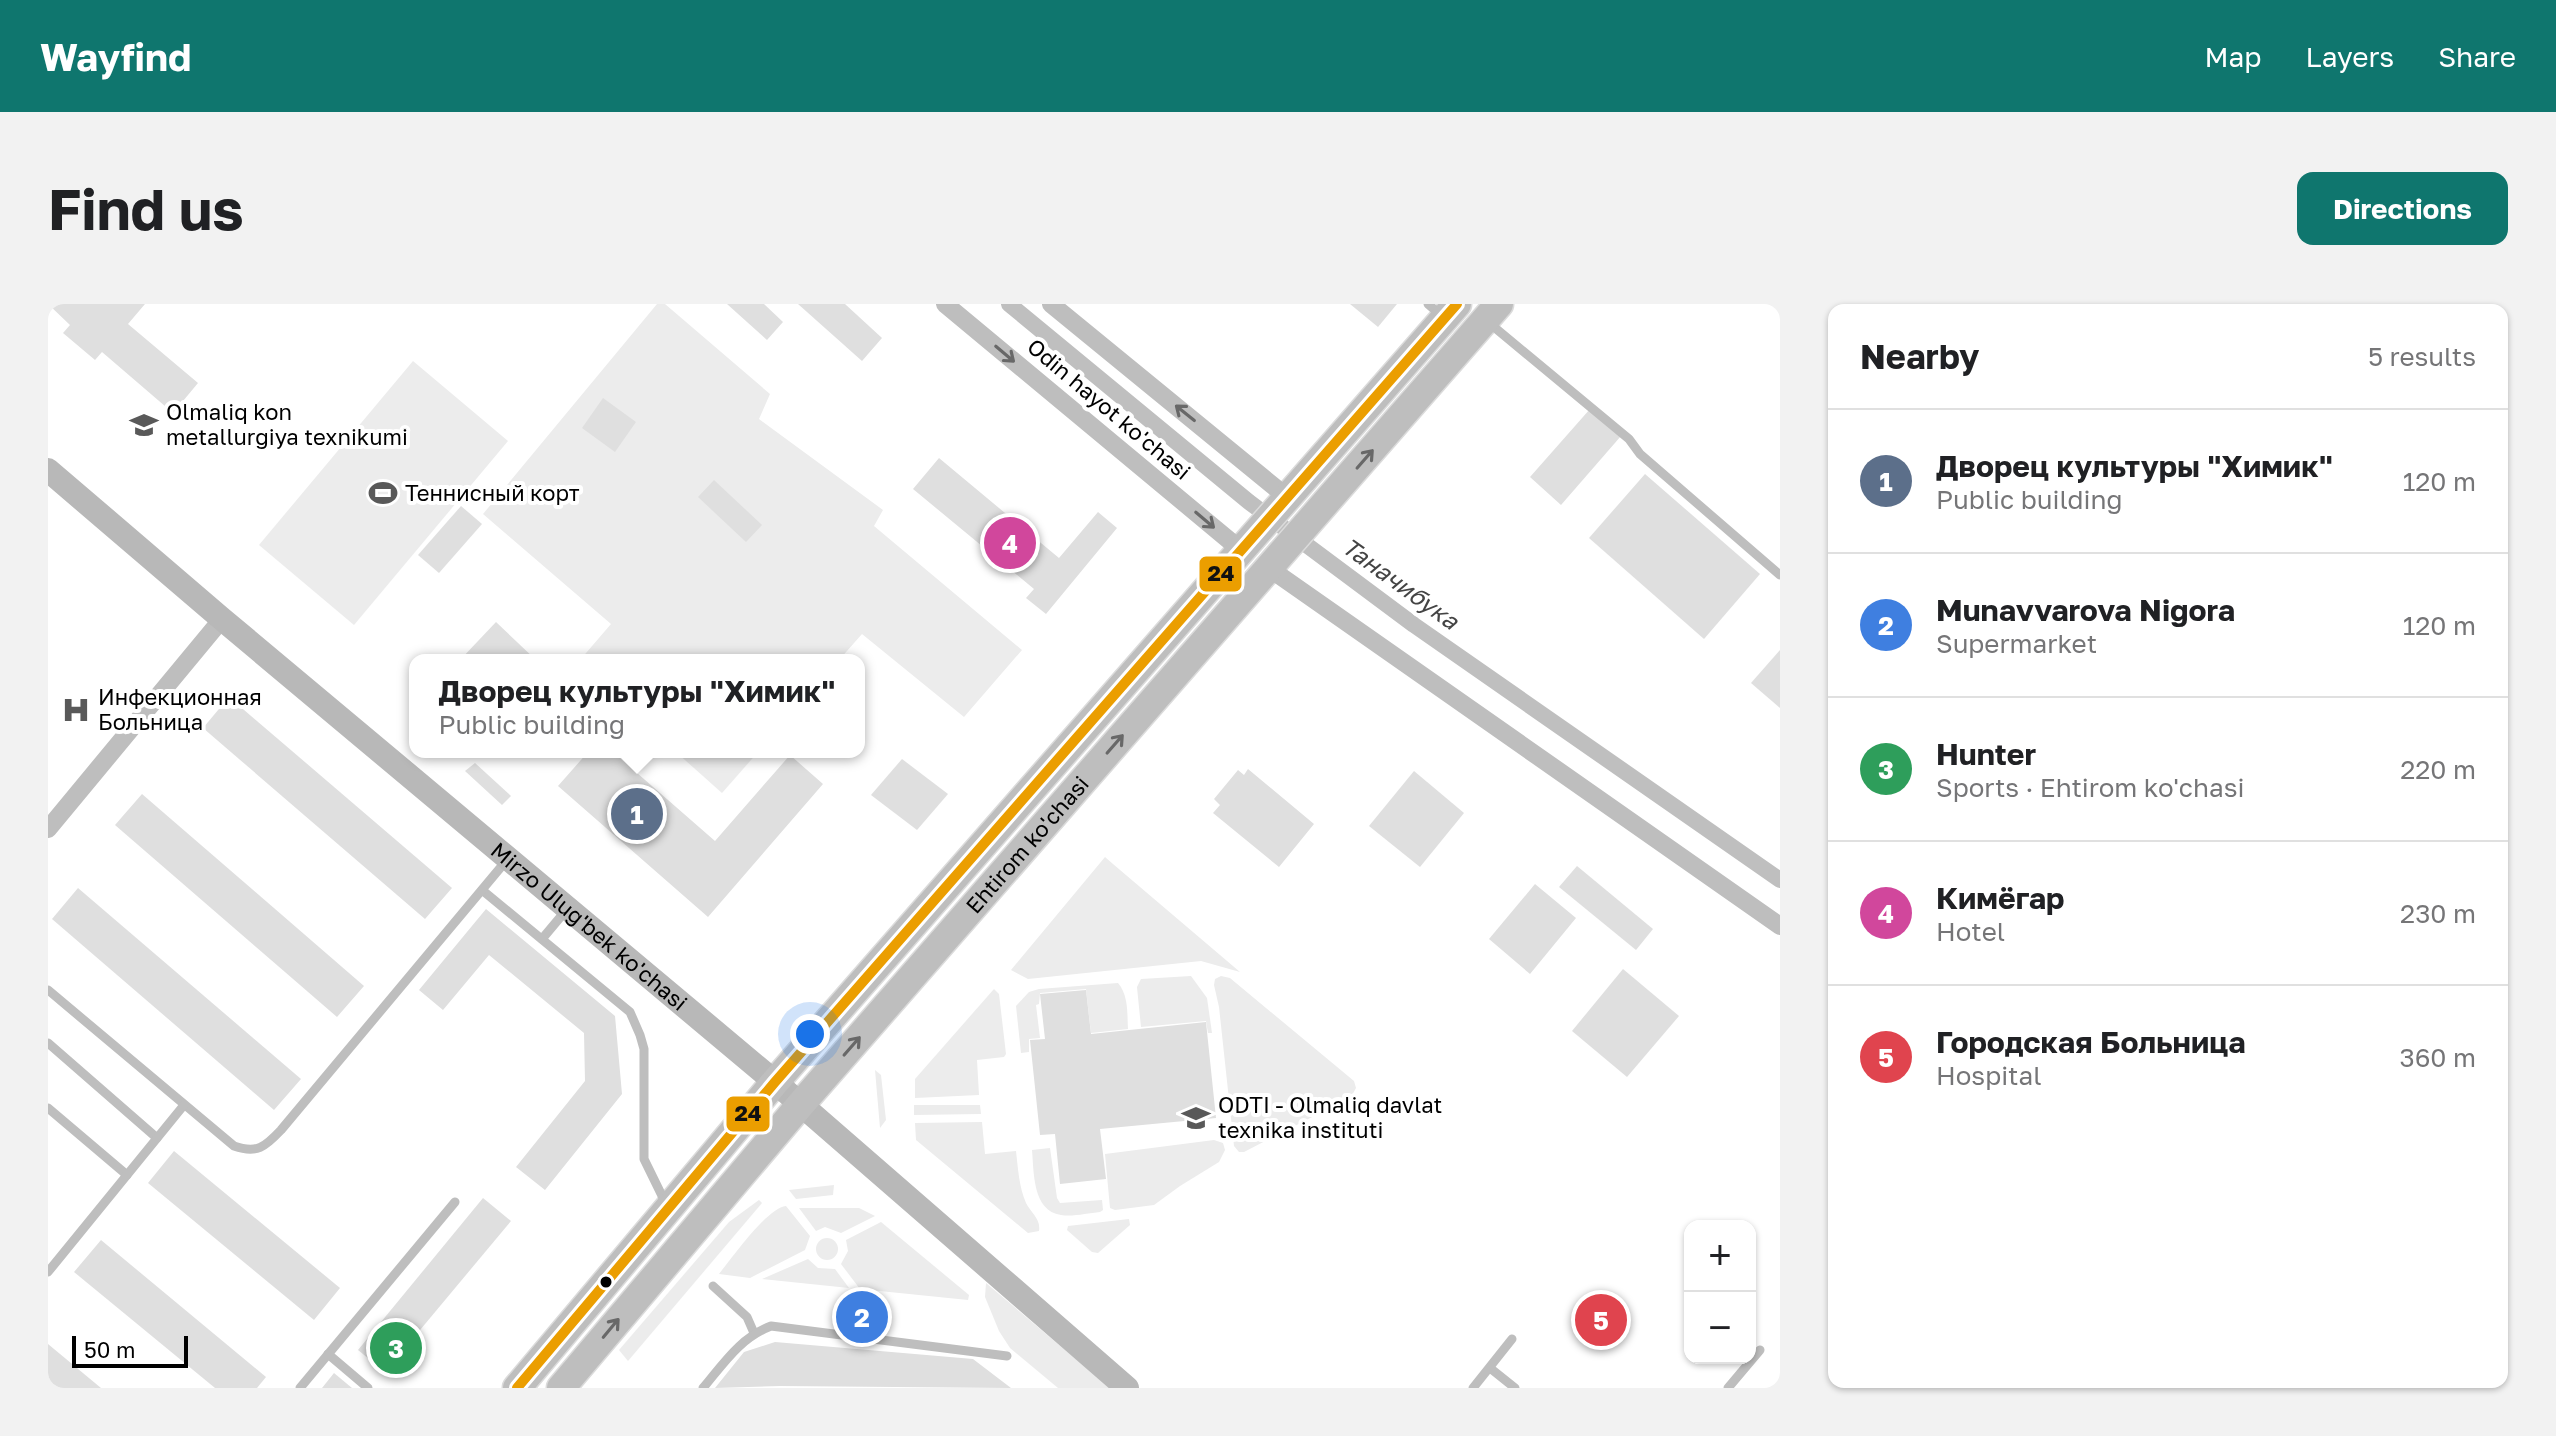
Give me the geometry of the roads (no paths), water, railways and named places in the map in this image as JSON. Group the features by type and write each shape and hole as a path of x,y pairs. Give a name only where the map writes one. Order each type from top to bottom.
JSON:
{"main road":[{"name":"Ehtirom ko'chasi","path":"517,1388 775,1082 1288,498 1443,309"},
{"name":"Ehtirom ko'chasi","path":"561,1388 801,1104 1492,312"},
{"name":"Mirzo Ulug'bek ko'chasi","path":"48,470 801,1104 1127,1388"}],"street":[{"name":"Odin hayot ko'chasi","path":"945,304 1242,551"},
{"name":"Odin hayot ko'chasi","path":"1051,304 1288,498"},
{"path":"1273,564 1780,926"},
{"path":"48,829 222,619"}],"lane":[{"path":"1492,312 1629,439 1640,454 1780,575"},
{"path":"48,990 234,1146 246,1150 260,1149 269,1143 508,858"},
{"path":"482,890 630,1012 644,1049 644,1159 668,1209"},
{"path":"542,939 568,908"},
{"path":"48,1043 157,1138"},
{"path":"48,1272 184,1105"},
{"path":"48,1108 127,1175"},
{"path":"300,1388 455,1202"},
{"path":"713,1286 747,1317 754,1333"},
{"path":"703,1388 742,1343 754,1333 771,1326 1007,1356"},
{"path":"1473,1388 1512,1339"},
{"path":"1728,1388 1760,1350"},
{"path":"328,1354 368,1388"},
{"path":"1490,1368 1515,1388"}],"waterway":[{"name":"Таначибука","path":"1009,304 1249,502 1414,625 1780,880"}],"place":[{"name":"Olmaliq kon metallurgiya texnikumi","path":"144,425"},
{"name":"Теннисный корт","path":"383,493"},
{"name":"Кимёгар","path":"1010,543"},
{"name":"Инфекционная Больница","path":"76,710"},
{"name":"Дворец культуры \"Химик\"","path":"637,814"},
{"name":"ODTI - Olmaliq davlat texnika instituti","path":"1196,1118"},
{"name":"Munavvarova Nigora","path":"862,1317"},
{"name":"Городская Больница","path":"1601,1320"},
{"name":"Hunter","path":"396,1348"}]}
